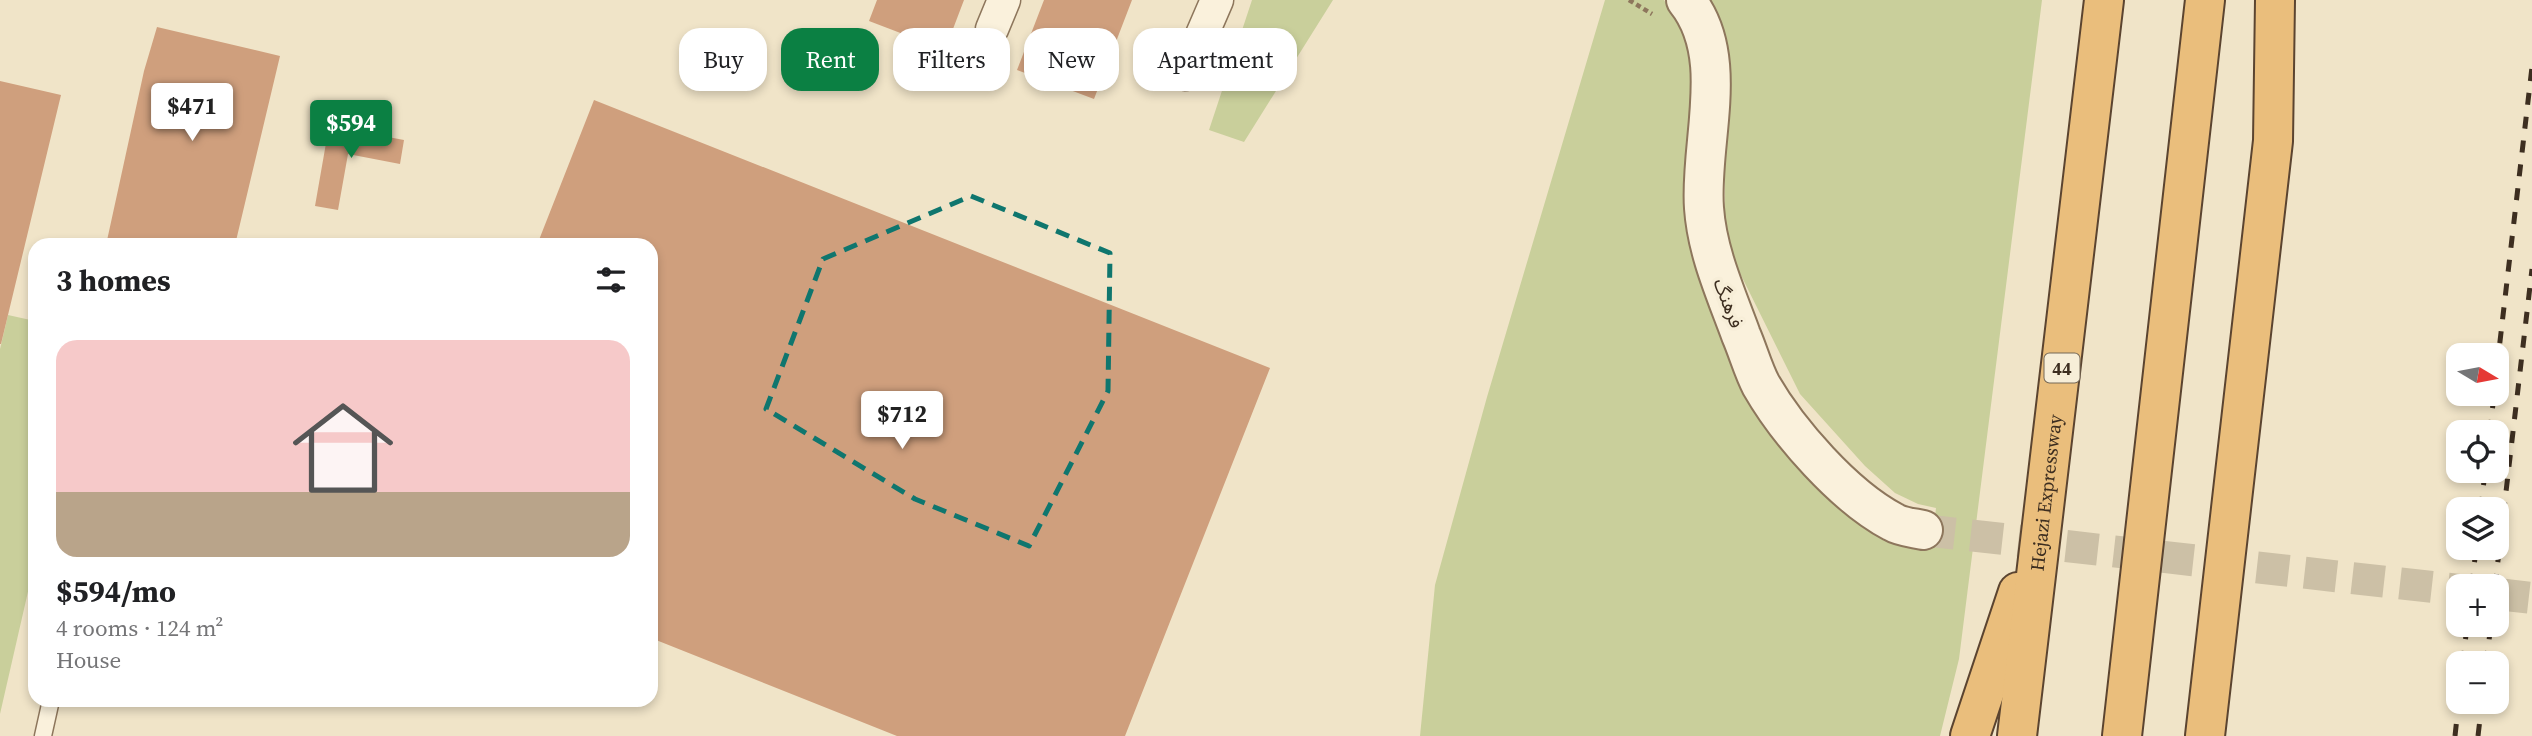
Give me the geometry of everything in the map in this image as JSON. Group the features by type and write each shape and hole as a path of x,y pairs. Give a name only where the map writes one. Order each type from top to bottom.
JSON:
{"highway":[{"name":"Hejazi Expressway","path":"2017,736 2104,0"},
{"path":"2122,736 2205,0"},
{"path":"2205,736 2273,141 2275,0"},
{"path":"1970,736 2046,507"}],"street":[{"path":"992,28 1004,0"},
{"path":"1205,28 1217,0"},
{"name":"فرهنگ","path":"1686,0 1697,14 1709,60 1710,120 1704,208 1716,271 1760,383 1784,419 1842,485 1894,523 1923,530"}],"lane":[{"path":"43,736 49,707"}],"highlighted area":[{"path":"971,196 1110,253 1108,391 1029,546 915,499 766,409 823,259"}],"green space":[{"path":"1252,0 1333,0 1297,57 1297,28 1243,28"},
{"path":"1605,0 1664,0 1679,26 1691,61 1694,103 1725,243 1725,120 1701,0 2042,0 1959,659 1940,736 1420,736 1435,585 1487,397","holes":["1725,243 1800,394 1865,466 1895,493 1918,504 1936,508 1932,543 1764,419"]},
{"path":"1222,91 1276,91 1244,142 1209,130"},
{"path":"8,315 28,319 28,592 0,714 0,349"}],"building":[{"path":"877,0 964,0 953,28 893,28 893,30 869,21"},
{"path":"1044,0 1132,0 1119,34 1119,28 1033,28"},
{"path":"157,27 280,56 237,238 108,238 144,71"},
{"path":"1024,52 1024,73 1017,70"},
{"path":"0,81 61,95 1,344 0,344"},
{"path":"1073,91 1097,91 1094,99"},
{"path":"594,100 1270,368 1125,736 897,736 658,641 658,238 540,238"},
{"path":"329,126 404,140 400,164 348,154 338,210 315,206"}],"tunnel":[{"path":"1923,530 2446,589"},
{"path":"2509,595 2532,598"}],"railway":[{"path":"2500,343 2532,67"},
{"path":"2496,574 2532,269"},
{"path":"2491,420 2493,406"},
{"path":"2482,497 2484,483"},
{"path":"2473,574 2475,560"},
{"path":"2464,651 2466,637"},
{"path":"2488,651 2489,637"},
{"path":"2455,736 2457,714"},
{"path":"2478,736 2481,714"}]}
